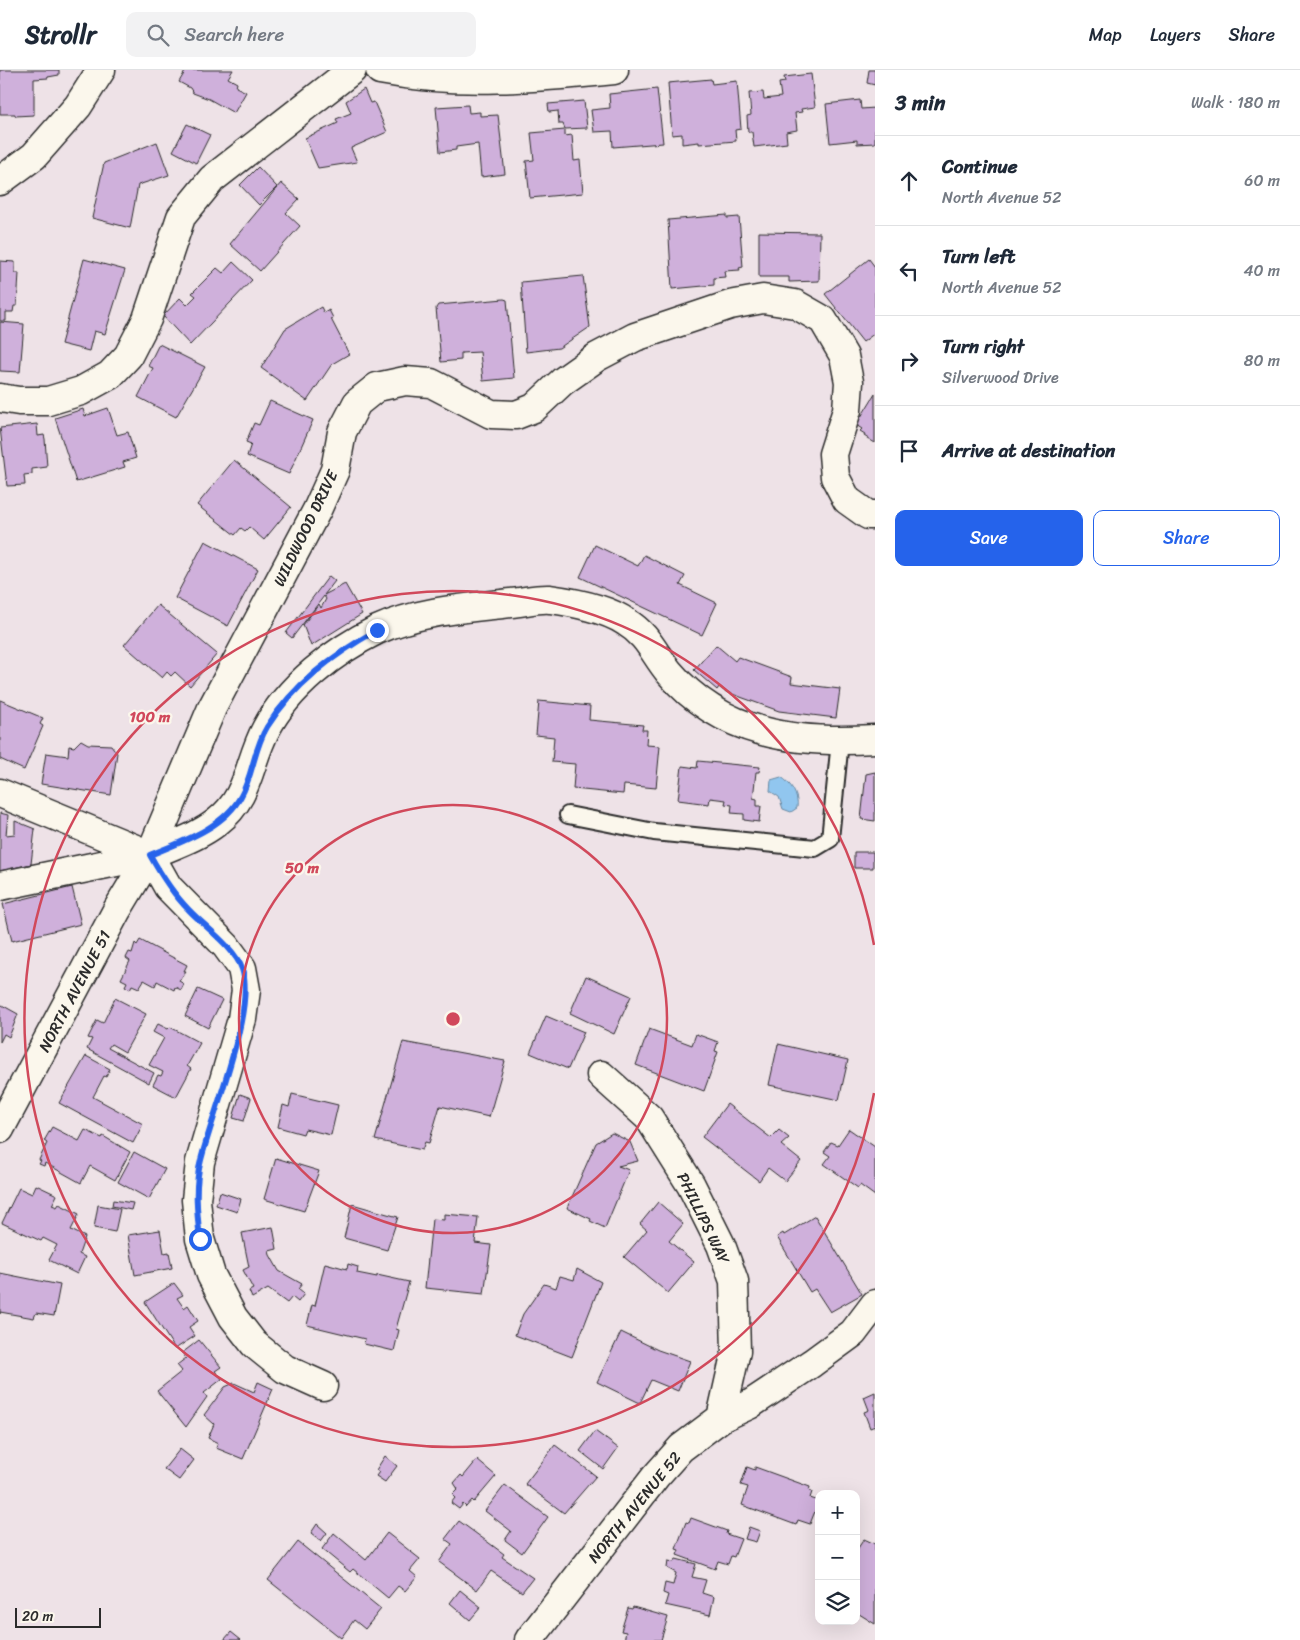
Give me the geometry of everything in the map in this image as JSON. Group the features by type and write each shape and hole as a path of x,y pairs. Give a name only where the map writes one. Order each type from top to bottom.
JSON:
{"street":[{"path":"0,181 34,156 78,106 101,70"},
{"path":"0,398 19,401 48,400 82,392 110,375 128,356 147,319 181,217 212,179 352,70"},
{"path":"380,70 407,75 464,79 531,78 614,70"},
{"name":"WILDWOOD DRIVE","path":"150,855 212,708 317,510 335,470 342,432 357,403 377,387 405,381 431,383 491,414 516,415 534,408 563,381 597,357 634,337 730,304 763,299 795,304 823,320 844,356 849,382 847,410 833,454 835,476 847,500 868,514 875,514"},
{"path":"0,886 150,855 205,830 218,821 241,797 266,729 288,698 312,674 341,651 377,630 421,615 438,612 548,599 590,607 626,621 650,642 669,671 696,698 740,725 788,737 840,741 875,739"},
{"path":"0,793 150,855 168,887 226,946 242,968 246,990 242,1018 200,1162 196,1208 200,1239 211,1274 233,1317 254,1344 285,1369 323,1386"},
{"name":"NORTH AVENUE 51","path":"0,1128 150,855"},
{"name":"PHILLIPS WAY","path":"600,1075 649,1118 691,1185 721,1245 734,1281 736,1351 721,1418"},
{"name":"NORTH AVENUE 52","path":"528,1640 656,1476 681,1448 721,1418 749,1405 819,1358 852,1332 875,1304"}],"lane":[{"path":"568,815 654,832 815,848 830,839 840,741"}],"water":[{"path":"781,777 791,786 797,799 797,808 791,812 783,809 779,797 770,791 771,780"}],"building":[{"path":"0,70 59,70 59,75 34,79 34,115 15,116 15,114 0,114"},
{"path":"186,70 233,70 228,78 237,83 236,87 246,92 234,113 209,99 193,93 190,88 179,82"},
{"path":"869,70 875,70 875,85 867,83"},
{"path":"811,74 815,107 801,109 802,112 795,113 797,130 786,132 787,143 754,147 752,132 748,132 747,116 751,115 749,93 763,92 764,99 781,97 779,83 785,82 784,77"},
{"path":"711,79 712,84 737,81 741,129 735,130 736,141 682,144 682,134 672,135 668,83"},
{"path":"364,89 370,103 374,102 387,132 351,148 357,162 318,168 305,138 338,123 336,119 351,113 346,101"},
{"path":"657,89 663,143 613,147 612,131 594,132 591,110 610,108 609,94"},
{"path":"860,100 861,109 875,108 875,143 857,144 857,140 830,143 826,104"},
{"path":"584,101 587,128 565,129 563,124 559,124 558,111 549,112 548,104"},
{"path":"468,105 469,113 480,112 480,116 498,115 505,174 481,177 478,144 456,147 456,150 440,152 436,107"},
{"path":"187,124 210,135 196,163 173,151"},
{"path":"565,130 565,136 572,135 574,161 580,160 583,193 530,198 526,161 534,160 531,133"},
{"path":"157,142 169,175 138,185 130,228 92,218 104,163"},
{"path":"258,167 277,187 259,205 240,185"},
{"path":"281,183 299,199 286,213 300,226 260,271 230,244"},
{"path":"727,215 727,218 739,217 743,267 739,268 740,270 724,271 725,277 714,278 714,285 672,289 668,220"},
{"path":"759,232 820,233 819,281 789,282 789,277 759,277"},
{"path":"84,259 125,270 105,334 94,331 89,351 61,344"},
{"path":"869,259 875,267 875,333 863,342 825,294"},
{"path":"0,261 15,262 15,273 19,273 17,306 14,306 13,312 6,312 6,321 0,321"},
{"path":"233,262 252,280 190,345 163,316 180,298 187,305 196,296 192,293 217,268 223,273"},
{"path":"583,276 590,327 559,348 526,352 521,282"},
{"path":"507,300 514,378 483,381 480,352 461,353 461,360 441,362 436,308 438,305"},
{"path":"321,307 324,313 329,310 333,318 331,319 349,354 332,364 307,401 261,368 285,329"},
{"path":"0,322 24,324 20,372 0,371"},
{"path":"159,344 205,367 176,417 138,397 153,368 148,366"},
{"path":"875,394 875,443 864,436 865,434 860,431 862,429 856,425"},
{"path":"270,401 313,420 289,474 247,456 251,444 246,442 254,423 259,425"},
{"path":"108,408 117,435 128,432 136,458 123,462 125,467 76,482 55,418 83,409 85,416"},
{"path":"37,424 38,436 44,435 45,439 47,467 32,469 32,474 24,475 25,485 7,486 0,428"},
{"path":"234,460 291,507 264,540 249,527 245,531 241,528 235,535 197,505"},
{"path":"205,541 258,569 228,626 175,598"},
{"path":"595,545 638,566 644,555 685,576 680,585 717,603 702,635 580,577"},
{"path":"329,576 335,581 324,595 345,584 362,614 311,646 303,625 319,604 321,608 326,599 324,596 292,638 286,633"},
{"path":"158,605 217,654 190,686 175,672 171,676 167,672 162,678 124,645"},
{"path":"716,645 735,661 738,657 792,677 791,683 840,689 836,718 779,711 724,691 719,687 717,690 694,670"},
{"path":"0,700 43,718 40,724 43,726 24,770 0,759"},
{"path":"539,701 590,706 589,720 643,725 642,730 647,730 646,745 660,746 656,788 624,785 623,794 573,789 575,764 552,762 554,737 536,735"},
{"path":"81,740 88,744 111,745 117,753 111,795 41,784 46,753 68,756 69,746 74,747"},
{"path":"698,761 760,767 759,772 756,772 753,798 757,799 757,806 761,806 759,822 744,820 744,814 731,813 732,805 725,804 726,800 710,798 709,804 678,800 682,766 697,768"},
{"path":"875,772 875,821 861,819 866,774"},
{"path":"0,813 8,815 6,835 15,834 15,821 35,829 31,864 0,871"},
{"path":"854,852 873,852 873,868 854,868"},
{"path":"72,887 81,924 12,941 3,904"},
{"path":"140,940 187,965 184,971 186,971 179,981 184,984 181,990 175,987 174,990 157,981 155,986 144,980 139,988 132,985 130,989 125,986 127,982 121,979 130,961 126,958 129,952 132,953 135,943 137,945"},
{"path":"586,976 631,996 614,1034 570,1013"},
{"path":"198,989 222,1000 208,1028 185,1016"},
{"path":"115,998 146,1014 125,1052 111,1044 108,1048 154,1073 149,1083 87,1049 92,1039 88,1038 97,1020 103,1023"},
{"path":"0,1004 18,1014 9,1037 4,1034 0,1042"},
{"path":"546,1016 584,1032 568,1069 530,1053"},
{"path":"158,1024 168,1029 170,1027 200,1043 187,1066 191,1069 176,1097 153,1085 158,1075 161,1076 163,1072 149,1065 164,1038 153,1032"},
{"path":"649,1029 692,1045 696,1034 718,1042 715,1051 718,1052 704,1091 636,1065"},
{"path":"403,1042 505,1061 489,1117 440,1106 429,1143 425,1142 422,1150 375,1140"},
{"path":"778,1044 848,1060 839,1100 769,1085"},
{"path":"86,1056 110,1069 93,1097 143,1124 133,1143 59,1103"},
{"path":"240,1094 251,1098 244,1121 233,1118"},
{"path":"292,1094 338,1105 331,1135 305,1129 303,1134 278,1127 283,1105 289,1107"},
{"path":"727,1104 771,1138 779,1130 789,1138 781,1145 801,1161 785,1181 768,1168 759,1181 702,1137"},
{"path":"52,1127 79,1141 85,1130 102,1138 103,1136 130,1152 115,1180 90,1166 81,1183 45,1163 44,1166 39,1164 47,1143 44,1141"},
{"path":"849,1129 875,1147 875,1196 860,1185 858,1188 824,1164 830,1156 824,1152 831,1142 838,1145"},
{"path":"612,1133 630,1142 638,1161 618,1166 629,1170 605,1228 567,1208 596,1143"},
{"path":"134,1152 165,1169 149,1199 118,1182"},
{"path":"276,1158 319,1171 304,1211 264,1199"},
{"path":"36,1185 57,1195 52,1205 57,1207 59,1204 79,1214 71,1230 85,1237 79,1254 85,1257 77,1274 49,1260 57,1245 43,1238 41,1241 2,1223 19,1188 32,1194"},
{"path":"220,1192 241,1199 237,1212 216,1205"},
{"path":"113,1200 133,1203 131,1210 112,1206"},
{"path":"658,1202 683,1224 669,1241 694,1262 668,1293 624,1257 647,1230 640,1224"},
{"path":"352,1204 398,1217 387,1250 344,1238"},
{"path":"98,1205 120,1209 115,1232 94,1228"},
{"path":"444,1214 478,1217 475,1243 491,1245 484,1294 425,1288 432,1219 444,1220"},
{"path":"815,1216 862,1294 830,1312 815,1289 810,1292 777,1237 783,1233 784,1235"},
{"path":"273,1227 277,1249 269,1251 270,1255 279,1271 302,1284 298,1289 304,1294 298,1302 292,1297 287,1303 268,1289 252,1298 249,1291 253,1289 243,1270 249,1267 242,1233"},
{"path":"160,1230 164,1253 169,1252 172,1268 135,1275 128,1235"},
{"path":"325,1263 347,1269 348,1264 358,1267 357,1273 409,1282 396,1329 399,1330 394,1351 364,1344 365,1339 307,1325 312,1305 315,1306"},
{"path":"577,1269 601,1282 572,1357 515,1335 523,1314 544,1284 556,1288 560,1276 574,1280"},
{"path":"0,1273 60,1285 54,1316 36,1313 34,1318 0,1312"},
{"path":"174,1283 183,1295 177,1298 184,1308 188,1305 198,1321 189,1327 195,1336 175,1349 145,1302"},
{"path":"621,1332 658,1350 690,1361 678,1391 651,1380 640,1403 597,1382"},
{"path":"199,1340 221,1367 215,1371 222,1379 204,1393 207,1397 186,1427 157,1391 182,1371 177,1365 186,1358 182,1353"},
{"path":"258,1382 273,1389 243,1459 216,1448 218,1443 208,1438 214,1424 204,1415 225,1387 234,1383 254,1392"},
{"path":"875,1392 875,1426 870,1428 864,1412 869,1410 864,1397"},
{"path":"595,1431 618,1448 603,1469 580,1451"},
{"path":"555,1445 596,1476 564,1513 525,1484"},
{"path":"180,1449 194,1460 179,1480 164,1469"},
{"path":"385,1456 397,1466 385,1482 376,1476 379,1472 376,1470"},
{"path":"477,1460 496,1476 474,1502 472,1500 466,1507 463,1504 459,1509 451,1503 455,1498 452,1495 458,1489 454,1483 461,1475 463,1477"},
{"path":"747,1467 755,1470 755,1467 810,1487 809,1491 812,1492 810,1498 815,1500 815,1511 810,1524 798,1520 796,1525 742,1505 748,1487 741,1485"},
{"path":"505,1485 548,1517 522,1553 505,1540 511,1531 485,1511"},
{"path":"691,1518 727,1531 726,1534 741,1539 734,1557 731,1556 728,1564 718,1561 715,1569 677,1555 679,1550 676,1549 686,1522 689,1523"},
{"path":"459,1521 504,1554 502,1557 533,1578 522,1592 491,1571 477,1590 439,1562 452,1544 445,1539"},
{"path":"317,1524 327,1533 321,1541 311,1533"},
{"path":"749,1527 760,1531 756,1542 745,1539"},
{"path":"334,1533 366,1560 387,1533 420,1559 410,1571 417,1577 405,1591 398,1586 388,1598 353,1569 350,1572 322,1549"},
{"path":"864,1539 875,1544 875,1624 860,1615 860,1545"},
{"path":"298,1542 381,1609 365,1629 354,1620 341,1638 268,1580"},
{"path":"676,1559 696,1564 692,1577 706,1580 702,1593 714,1597 710,1615 665,1605 668,1595 663,1593 665,1583 673,1585 676,1573 667,1568 668,1561 674,1562"},
{"path":"460,1590 481,1607 470,1620 450,1603"},
{"path":"633,1607 668,1617 661,1640 624,1640 626,1632 621,1631 628,1608 632,1609"},
{"path":"231,1632 241,1640 224,1640"}],"route":[{"path":"200,1239 196,1200 200,1162 242,1018 246,990 242,968 226,946 188,910 168,887 150,855 198,835 218,821 241,797 266,729 288,698 312,674 341,651 377,630"}]}
